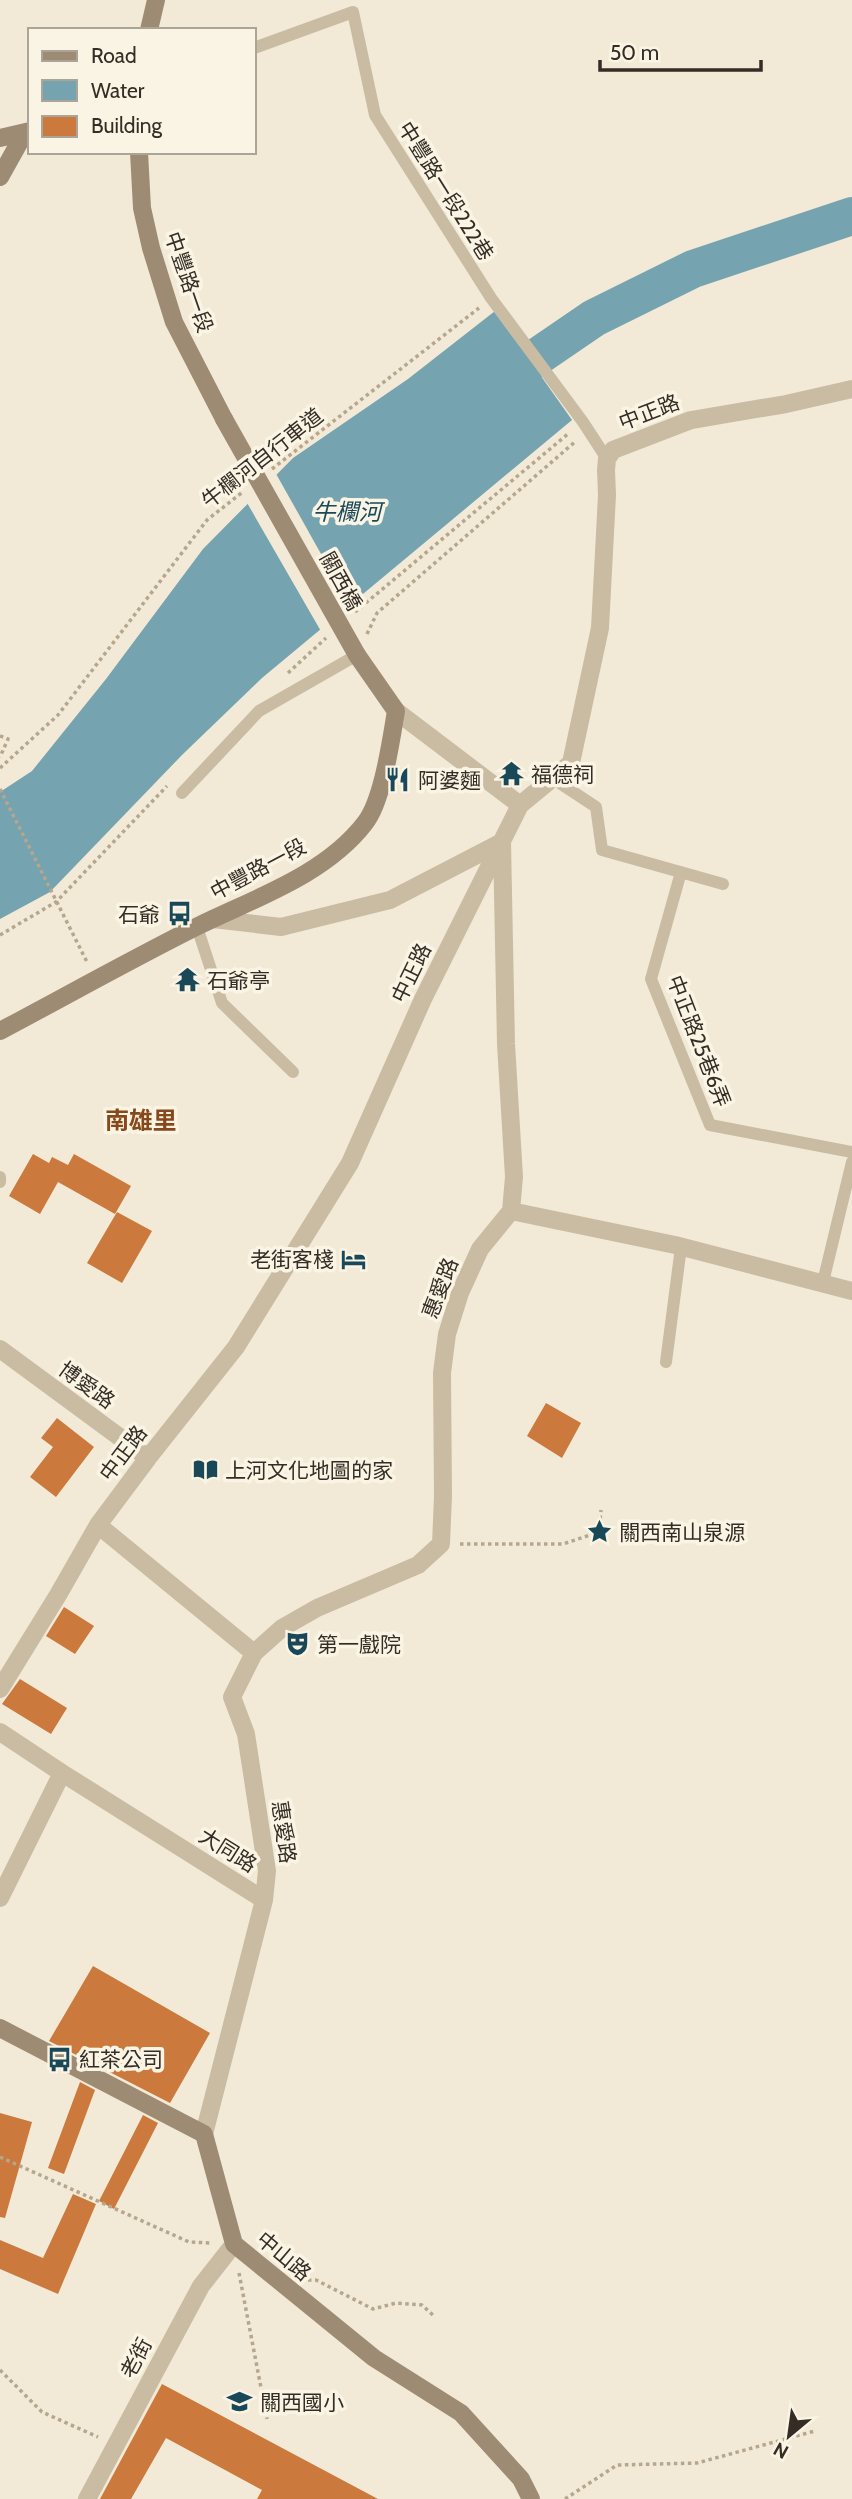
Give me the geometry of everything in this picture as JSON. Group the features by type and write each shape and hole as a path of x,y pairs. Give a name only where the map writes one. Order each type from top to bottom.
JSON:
{"main road":[{"path":"149,28 156,0"},
{"path":"0,138 27,133"},
{"path":"0,177 27,133"},
{"name":"中豐路一段","path":"139,154 142,208 174,322 224,419"},
{"name":"關西橋","path":"224,419 357,655"},
{"path":"357,655 396,711"},
{"name":"中豐路一段","path":"0,1031 205,923 306,874 346,844 367,821 383,777 396,711"},
{"path":"0,2028 204,2134"},
{"name":"中山路","path":"204,2134 234,2244 374,2358 461,2413 521,2479 531,2499"}],"street":[{"name":"中正路","path":"0,1689 98,1525 236,1347 350,1163 423,999 520,805 571,763 600,628 607,460 613,450 691,419 786,404 852,389"},
{"path":"396,711 520,805"},
{"path":"205,923 281,927 390,900 502,842 506,1044 514,1177 511,1211 681,1247 852,1291"},
{"name":"惠愛路","path":"264,1900 267,1871 246,1734 232,1697 254,1653 282,1628 317,1608 418,1565 441,1544 442,1373 447,1334 460,1293 481,1249 511,1211"},
{"name":"博愛路","path":"0,1349 148,1458"},
{"path":"98,1525 254,1653"},
{"name":"大同路","path":"0,1731 264,1900 204,2134"},
{"path":"0,1898 62,1773"},
{"name":"老街","path":"87,2499 201,2286 234,2244"}],"lane":[{"name":"中豐路一段222巷","path":"256,47 353,12 375,115 491,298 583,422 607,460"},
{"path":"183,793 259,711 357,655"},
{"path":"552,778 596,807 603,850 723,884"},
{"name":"中正路25巷6弄","path":"681,872 651,979 710,1125 852,1152"},
{"path":"205,923 222,1003 293,1073"},
{"path":"823,1282 852,1162"},
{"path":"666,1362 681,1247"}],"path":[{"name":"牛欄河自行車道","path":"262,477 491,298"},
{"path":"377,613 576,441 607,460"},
{"name":"牛欄河自行車道","path":"0,768 58,715 207,520 251,486"},
{"path":"0,736 8,739 0,757"},
{"path":"0,789 97,980"},
{"path":"441,1544 563,1544 599,1532 601,1510"},
{"path":"0,2157 188,2242 234,2244 267,2419"},
{"path":"274,2278 316,2280 373,2309 396,2303 422,2305 434,2316"},
{"path":"0,2370 42,2412 115,2446"},
{"path":"565,2499 617,2465 698,2463 815,2431"}],"water":[{"name":"牛欄河","path":"495,311 572,420 262,678 182,755 50,892 0,919 0,792 32,771 106,679 203,549 293,458 408,379"}],"pier":[{"path":"275,472 352,609 322,633 246,501"}],"building":[{"path":"33,1154 49,1163 52,1157 68,1165 74,1154 131,1186 115,1214 58,1182 40,1214 9,1196"},
{"path":"117,1212 152,1231 122,1283 87,1263"},
{"path":"546,1403 581,1423 562,1458 527,1436"},
{"path":"57,1418 94,1447 56,1497 30,1477 53,1447 41,1438"},
{"path":"64,1607 94,1626 75,1654 46,1636"},
{"path":"20,1679 67,1708 51,1734 2,1704"},
{"path":"93,1966 210,2033 170,2103 49,2041"},
{"path":"80,2082 95,2090 64,2174 48,2168"},
{"path":"0,2113 32,2122 5,2218 0,2217"},
{"path":"143,2115 158,2123 114,2209 99,2201"},
{"path":"73,2194 96,2204 58,2294 0,2269 0,2240 43,2258"},
{"path":"162,2384 378,2499 257,2499 262,2490 166,2438 131,2499 100,2499"}],"waterway":[{"name":"牛欄河","path":"499,388 512,374 594,318 693,269 852,216"}],"place":[{"name":"福德祠","path":"511,774"},
{"name":"阿婆麵","path":"398,780"},
{"name":"石爺","path":"180,914"},
{"name":"石爺亭","path":"187,980"},
{"name":"老街客棧","path":"354,1259"},
{"name":"上河文化地圖的家","path":"205,1470"},
{"name":"關西南山泉源","path":"599,1532"},
{"name":"第一戲院","path":"297,1644"},
{"name":"紅茶公司","path":"59,2059"},
{"name":"關西國小","path":"240,2402"}],"district":[{"name":"南雄里","path":"141,1120"}]}
